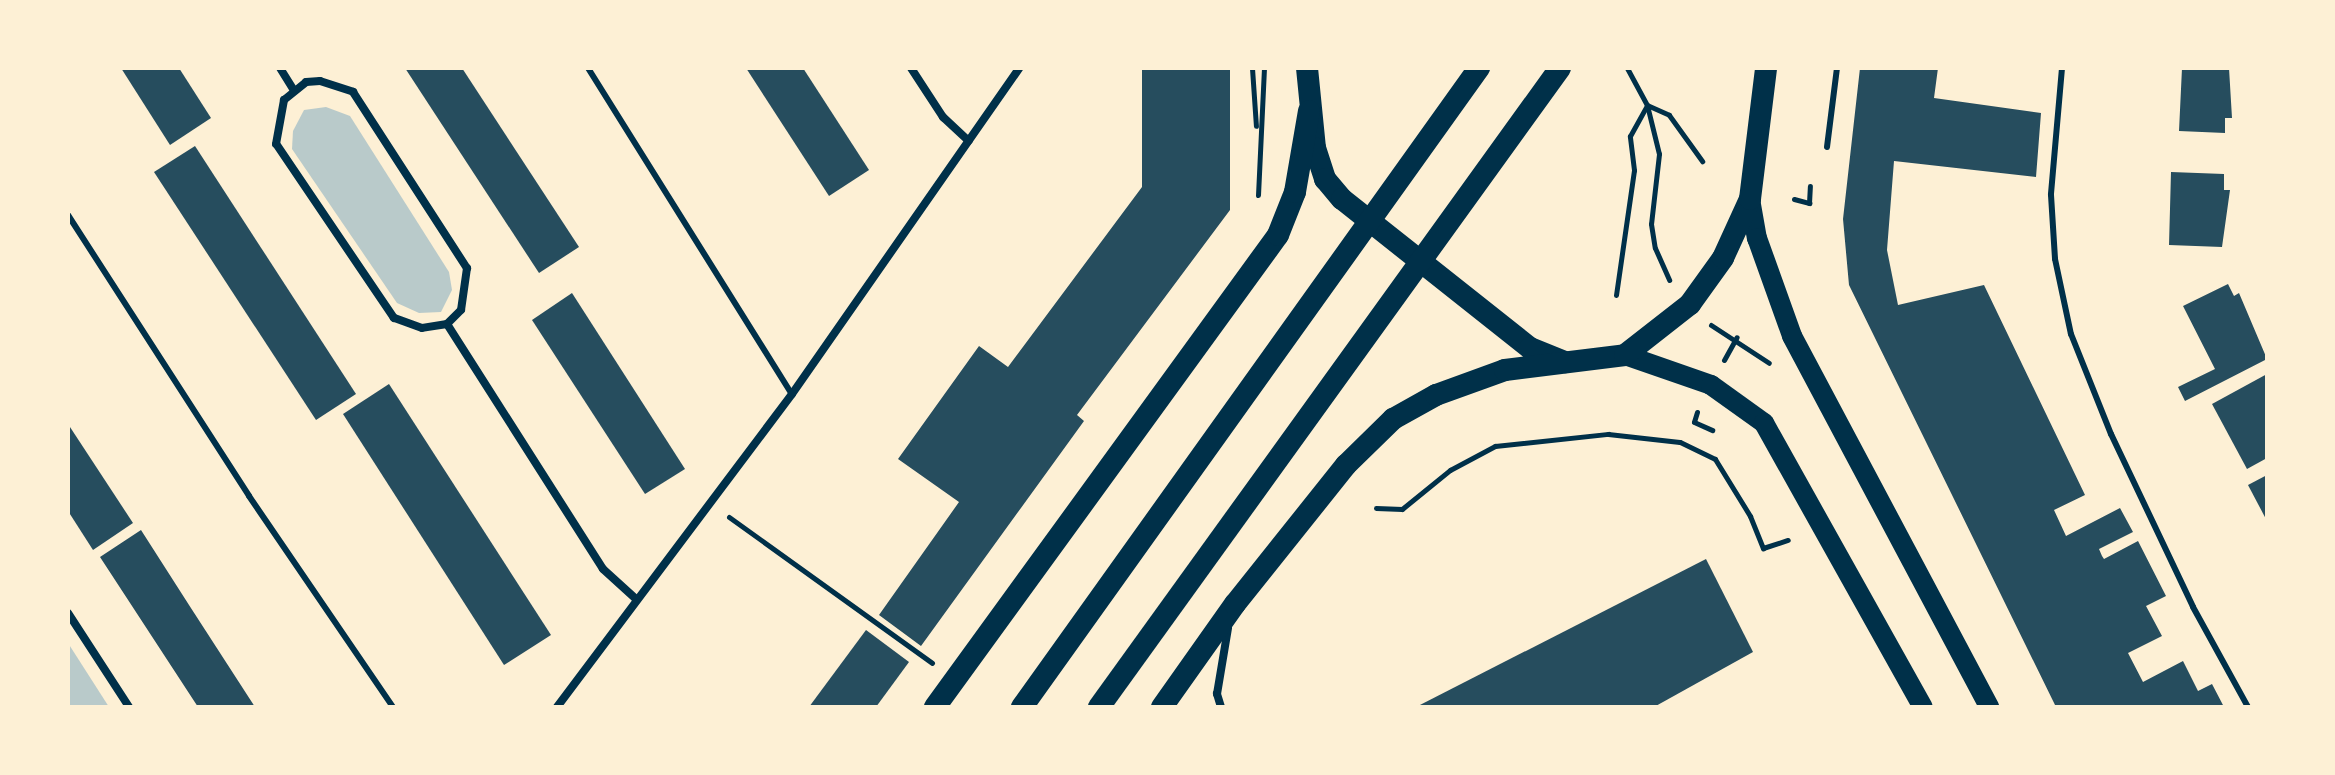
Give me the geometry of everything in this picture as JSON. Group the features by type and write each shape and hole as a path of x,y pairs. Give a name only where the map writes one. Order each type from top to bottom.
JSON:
{"highway":[{"path":"1307,68 1309,111 1325,179 1342,199 1466,301 1530,348 1570,364"},
{"path":"1022,707 1479,68"},
{"path":"1099,707 1560,68"},
{"path":"1162,707 1235,604 1346,465 1393,419 1436,395 1505,370 1625,355 1690,304 1723,258 1750,199 1766,68"},
{"path":"935,707 1281,228 1295,192 1309,111"}],"main road":[{"path":"1750,199 1757,238 1792,336 1989,707"},
{"path":"1625,355 1711,385 1764,423 1923,707"}],"street":[{"path":"280,68 294,90"},
{"path":"911,68 943,117 969,141"},
{"path":"557,707 792,394 1019,68"},
{"path":"306,82 336,85 353,92 467,268 465,297 447,324 422,328 394,318 276,144 278,116 294,90 306,82"},
{"path":"447,324 603,569 636,599"},
{"path":"1221,707 1217,694 1222,653 1235,604"},
{"path":"68,613 129,707"}],"lane":[{"path":"588,68 792,394"},
{"path":"1827,147 1837,68"},
{"path":"2062,68 2051,195 2055,259 2071,334 2111,434 2193,607 2248,707"},
{"path":"68,215 249,496 393,707"}],"path":[{"path":"1252,68 1257,131 1258,214 1281,228"},
{"path":"1257,131 1264,68"},
{"path":"1627,68 1647,105 1659,154 1651,224 1663,272"},
{"path":"1647,105 1669,115 1702,161"},
{"path":"1616,295 1634,170 1630,136 1647,105"},
{"path":"1794,199 1809,203 1810,186"},
{"path":"1725,359 1737,337"},
{"path":"1697,412 1694,422 1712,430"},
{"path":"1376,508 1402,509 1450,470 1495,446 1608,434 1680,442 1715,459 1750,516 1763,548 1788,540"},
{"path":"709,503 954,679"}],"shaded area":[{"path":"326,107 350,116 449,272 452,290 441,312 419,313 397,303 292,149 293,131 304,110"},
{"path":"68,643 109,707 68,707"}],"building":[{"path":"121,68 179,68 211,118 170,145"},
{"path":"405,68 462,68 579,247 539,273"},
{"path":"746,68 803,68 869,170 829,196"},
{"path":"1142,68 1230,68 1230,210 1077,415 1084,421 921,646 879,615 959,502 898,459 979,346 1008,367 1142,187"},
{"path":"1860,68 1938,68 1934,98 2041,113 2036,177 1894,161 1887,250 1898,305 1984,285 2085,495 2054,510 2066,536 2120,508 2133,532 2099,549 2102,556 2104,559 2138,541 2166,596 2146,606 2162,636 2128,653 2143,682 2183,661 2198,691 2212,684 2224,707 2056,707 1849,285 1843,219"},
{"path":"2182,68 2229,68 2232,118 2225,118 2225,133 2179,131"},
{"path":"195,146 356,394 316,420 154,172"},
{"path":"2171,172 2224,174 2224,190 2230,190 2222,247 2169,245"},
{"path":"2228,284 2234,296 2239,293 2267,359 2185,401 2178,387 2215,369 2183,306"},
{"path":"572,293 685,469 645,494 532,320"},
{"path":"2267,374 2267,458 2247,469 2212,404"},
{"path":"389,384 551,635 504,665 343,414"},
{"path":"68,424 133,523 93,550 68,511"},
{"path":"2267,475 2267,521 2248,485"},
{"path":"141,530 255,707 198,707 100,557"},
{"path":"1706,559 1753,652 1654,707 1416,707"},
{"path":"866,630 909,662 876,707 809,707"}]}
